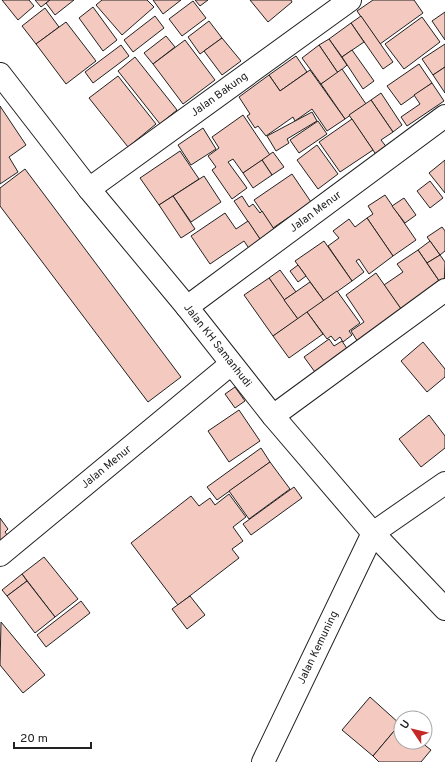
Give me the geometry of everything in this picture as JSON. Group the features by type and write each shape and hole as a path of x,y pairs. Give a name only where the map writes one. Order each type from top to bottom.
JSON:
{"street":[{"name":"Jalan Bakung","path":"89,189 350,0"},
{"name":"Jalan KH Samanhudi","path":"0,74 89,189 187,307 273,416 373,533 445,609"},
{"name":"Jalan Menur","path":"187,307 445,116"},
{"path":"273,416 445,290"},
{"name":"Jalan Menur","path":"0,555 231,364"},
{"path":"373,533 445,483"},
{"name":"Jalan Kemuning","path":"263,762 373,533"}],"building":[{"path":"2,0 29,0 34,6 18,20"},
{"path":"35,0 50,0 41,7"},
{"path":"50,0 74,0 55,15 46,3"},
{"path":"102,0 147,0 154,7 122,35 96,5"},
{"path":"153,0 181,0 163,14"},
{"path":"195,0 208,0 200,6"},
{"path":"250,0 291,0 292,2 268,22"},
{"path":"373,0 414,0 423,13 380,44 357,11"},
{"path":"193,1 206,18 182,36 169,19"},
{"path":"93,7 117,40 103,51 79,18"},
{"path":"45,8 59,27 36,44 22,26"},
{"path":"445,12 445,40 432,21"},
{"path":"155,16 164,28 133,52 124,40"},
{"path":"361,16 393,62 383,69 351,23"},
{"path":"422,17 440,42 404,69 385,44"},
{"path":"209,21 222,38 200,54 188,37"},
{"path":"66,22 96,61 66,84 36,44"},
{"path":"351,23 364,42 342,57 329,39"},
{"path":"166,36 175,47 153,64 144,53"},
{"path":"222,38 241,61 222,75 204,51"},
{"path":"329,39 347,65 338,73 319,45"},
{"path":"185,40 215,80 183,104 153,64"},
{"path":"445,44 445,67 433,75 422,59"},
{"path":"121,45 129,56 93,83 85,72"},
{"path":"319,45 338,73 321,84 302,58"},
{"path":"352,50 374,81 363,89 342,57"},
{"path":"296,56 307,72 280,91 269,75"},
{"path":"135,57 177,110 160,124 118,71"},
{"path":"419,64 432,83 401,105 387,86"},
{"path":"445,67 445,93 433,75"},
{"path":"342,69 366,104 345,119 321,84"},
{"path":"310,70 345,119 327,131 312,109 295,121 293,117 266,136 258,126 255,128 247,116 250,114 239,97 269,75 280,91"},
{"path":"118,76 156,124 128,147 89,98"},
{"path":"432,83 444,101 407,126 401,117 420,104 414,95"},
{"path":"381,93 402,125 393,132 371,100"},
{"path":"371,100 393,132 381,140 388,149 377,156 349,115"},
{"path":"0,106 26,145 9,157 18,172 0,184"},
{"path":"312,112 317,121 287,139 289,143 276,151 267,136"},
{"path":"243,115 270,155 243,173 233,159 228,162 247,188 232,199 212,170 216,167 208,156 219,148 212,137"},
{"path":"352,119 373,150 340,172 319,142"},
{"path":"318,121 327,134 299,153 290,140"},
{"path":"203,128 216,149 191,165 178,145"},
{"path":"317,145 338,174 318,189 297,160"},
{"path":"180,151 199,179 159,205 140,178"},
{"path":"273,152 284,167 272,175 262,160"},
{"path":"262,160 272,175 253,188 243,173"},
{"path":"445,160 445,193 429,173"},
{"path":"25,169 181,377 148,402 0,206 0,188"},
{"path":"292,174 311,202 273,228 254,200"},
{"path":"204,176 221,202 191,222 173,196"},
{"path":"430,181 443,198 430,208 417,191"},
{"path":"385,195 416,240 393,256 367,218 373,214 368,206"},
{"path":"173,196 195,229 181,238 159,205"},
{"path":"242,196 249,207 253,204 260,213 262,211 276,232 262,242 234,201"},
{"path":"404,198 416,215 405,223 392,206"},
{"path":"225,213 236,229 248,221 262,242 250,250 244,241 210,264 191,236"},
{"path":"367,218 393,256 369,274 359,259 356,261 364,272 352,281 328,246 339,238 333,231 349,219 355,227"},
{"path":"442,227 445,231 445,251 440,255 427,237"},
{"path":"324,241 352,281 324,301 295,261"},
{"path":"430,241 440,255 427,263 418,250"},
{"path":"418,250 444,288 406,316 384,285 403,272 397,264"},
{"path":"440,255 445,262 444,288 427,263"},
{"path":"298,265 306,276 298,282 290,271"},
{"path":"280,270 296,292 284,300 269,278"},
{"path":"376,273 406,316 361,347 351,331 364,322 346,295"},
{"path":"269,278 298,319 273,336 244,295"},
{"path":"310,282 324,301 298,319 284,300"},
{"path":"337,291 360,323 349,331 352,335 343,342 340,337 335,341 331,336 327,339 307,312"},
{"path":"307,312 323,334 289,358 273,336"},
{"path":"329,339 334,346 342,341 352,356 320,379 304,357"},
{"path":"423,342 445,369 445,377 427,392 401,361"},
{"path":"235,387 245,401 235,408 225,394"},
{"path":"239,410 260,441 229,462 208,431"},
{"path":"429,415 445,436 445,448 421,467 399,439"},
{"path":"261,448 270,462 217,500 207,487"},
{"path":"270,462 290,489 249,519 229,491"},
{"path":"294,487 302,498 251,535 243,524"},
{"path":"229,494 246,517 233,527 243,541 232,549 239,558 178,605 131,543 191,496 199,506 210,498 215,505"},
{"path":"0,518 8,529 5,532 10,539 0,546"},
{"path":"44,557 78,599 55,617 22,574"},
{"path":"22,574 27,581 7,596 2,590"},
{"path":"27,581 55,617 35,633 7,596"},
{"path":"190,596 205,615 187,629 172,609"},
{"path":"81,601 90,613 46,647 37,635"},
{"path":"1,622 45,675 23,693 0,665"},
{"path":"370,697 393,718 393,732 373,756 342,730"},
{"path":"393,732 393,750 431,750 421,762 379,762 373,756"}]}
